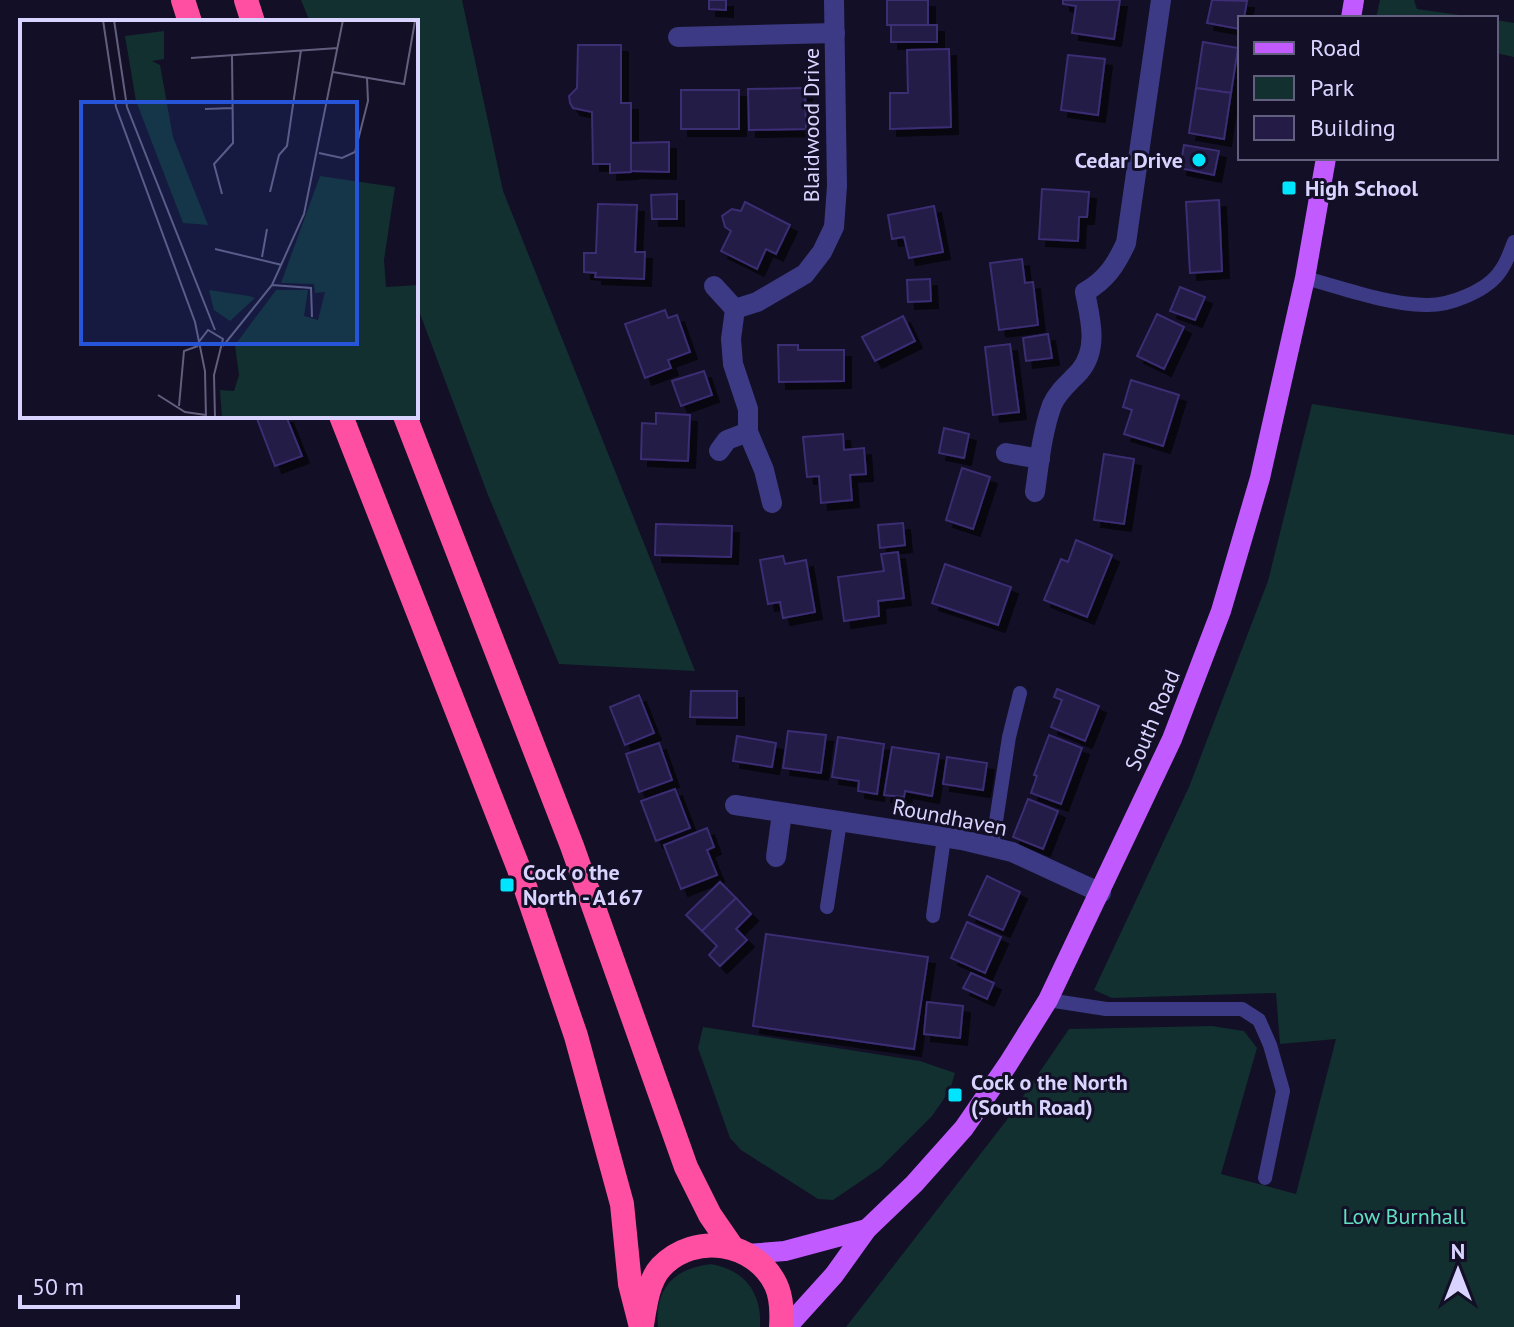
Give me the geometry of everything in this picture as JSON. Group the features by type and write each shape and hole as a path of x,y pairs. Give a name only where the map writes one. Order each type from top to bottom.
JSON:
{"highway":[{"path":"183,0 189,20"},
{"path":"246,0 252,20"},
{"path":"342,418 519,869 576,1036 622,1204 630,1284 641,1327"},
{"path":"406,418 572,846 686,1167 710,1215 739,1251 764,1268 775,1282 784,1327"},
{"path":"641,1327 645,1306 660,1268 677,1254 694,1247 711,1245 739,1251"}],"main road":[{"name":"South Road","path":"784,1327 834,1275 867,1229 914,1184 964,1128 1048,1000 1101,893 1172,739 1221,611 1260,478 1305,278 1326,160"},
{"name":"South Road","path":"739,1251 785,1251 867,1229"}],"street":[{"name":"Blaidwood Drive","path":"735,309 757,302 805,274 822,252 834,227 837,186 834,0"},
{"path":"1035,492 1053,403 1082,368 1090,348 1093,329 1085,292 1098,284 1115,266 1126,243 1161,0"},
{"name":"Blaidwood Drive","path":"678,37 835,33"},
{"path":"714,286 735,309 731,339 733,364 748,409 748,432 764,470 772,503"},
{"path":"719,451 727,440 748,432"},
{"path":"1006,453 1040,459"},
{"name":"Roundhaven","path":"735,805 992,847 1012,852 1101,893"},
{"path":"776,857 782,813"}],"lane":[{"path":"1305,278 1427,306 1457,299 1481,288 1500,273 1514,242"},
{"path":"992,847 1009,737 1020,693"},
{"path":"827,907 840,822"},
{"path":"933,916 944,838"},
{"path":"1048,1000 1106,1009 1242,1009 1259,1020 1270,1045 1283,1091 1265,1178"}],"green space":[{"path":"301,0 462,0 503,191 695,671 559,664 488,495 418,308 418,20 309,20"},
{"path":"1380,0 1414,0 1417,9 1467,16 1376,16"},
{"path":"1498,20 1514,23 1514,57 1498,53"},
{"name":"Low Burnhall","path":"1312,404 1514,435 1514,1327 846,1327 1006,1121 1069,1029 1212,1026 1244,1031 1257,1048 1221,1174 1296,1194 1336,1039 1280,1044 1276,993 1112,998 1094,990 1189,787 1268,581"},
{"path":"703,1027 920,1061 955,1073 950,1090 932,1116 880,1168 833,1200 818,1199 741,1150 730,1138 698,1048"},
{"path":"711,1264 733,1272 749,1285 758,1304 760,1327 658,1327 659,1302 669,1283 687,1270"}],"building":[{"path":"709,0 726,0 726,10 709,9"},
{"path":"887,0 928,0 928,25 887,25"},
{"path":"1063,0 1120,0 1114,39 1072,33 1076,6 1063,4"},
{"path":"1212,0 1247,1 1244,16 1238,16 1238,29 1207,23"},
{"path":"891,25 937,25 937,42 891,42"},
{"path":"1203,42 1238,48 1231,93 1196,88"},
{"path":"578,45 621,45 621,103 631,103 631,172 610,173 610,164 593,164 592,112 573,108 569,96 577,88"},
{"path":"949,49 951,127 890,129 890,93 908,93 907,50"},
{"path":"1068,55 1105,59 1098,115 1061,110"},
{"path":"805,88 806,129 749,130 748,89"},
{"path":"1196,88 1231,93 1224,139 1189,133"},
{"path":"681,90 739,90 739,129 681,129"},
{"path":"669,142 669,172 631,171 631,143"},
{"name":"Cedar Drive","path":"1184,145 1219,151 1214,175 1180,168"},
{"path":"1042,189 1089,192 1087,217 1079,217 1078,241 1039,239"},
{"path":"677,194 677,219 652,219 651,195"},
{"path":"1219,200 1222,271 1190,273 1186,202"},
{"path":"745,202 790,225 776,254 766,249 757,269 721,251 731,231 725,227 722,216 732,209 741,211"},
{"path":"598,204 637,205 635,252 645,252 644,279 595,277 596,273 584,272 584,253 596,253"},
{"path":"934,206 943,252 909,258 904,237 892,239 888,215"},
{"path":"1022,259 1025,283 1033,282 1038,325 999,330 990,263"},
{"path":"930,279 931,301 908,302 907,280"},
{"path":"1180,287 1205,297 1195,320 1170,311"},
{"path":"665,310 668,318 677,315 690,352 668,360 671,368 645,378 625,324"},
{"path":"1157,314 1184,327 1164,369 1137,356"},
{"path":"903,316 915,341 875,361 862,337"},
{"path":"1048,334 1052,358 1026,361 1023,338"},
{"path":"1010,344 1019,412 993,415 985,347"},
{"path":"778,345 798,345 798,350 844,350 844,381 779,382"},
{"path":"704,371 712,395 681,406 672,381"},
{"path":"1131,380 1179,395 1163,446 1124,434 1132,410 1123,407"},
{"path":"656,413 690,415 688,461 641,459 642,423 656,424"},
{"path":"257,418 287,418 302,456 275,466"},
{"path":"944,428 969,434 964,458 939,453"},
{"path":"843,434 844,450 864,448 866,474 850,475 852,500 821,503 819,476 807,477 803,437"},
{"path":"1104,454 1134,459 1124,524 1094,520"},
{"path":"962,468 990,477 973,529 946,520"},
{"path":"903,523 905,545 880,548 878,525"},
{"path":"656,524 732,526 731,557 655,555"},
{"path":"1076,540 1112,555 1087,617 1044,600 1061,559 1068,562"},
{"path":"898,552 904,598 878,601 879,616 844,621 838,577 884,571 881,554"},
{"path":"783,556 785,564 806,560 815,612 783,618 780,602 768,604 760,560"},
{"path":"945,564 1011,587 998,625 932,603"},
{"path":"1057,689 1099,706 1085,741 1051,727 1062,700 1054,697"},
{"path":"691,691 737,691 737,718 690,717"},
{"path":"639,695 654,733 625,745 610,707"},
{"path":"788,731 826,735 821,773 783,768"},
{"path":"1049,735 1082,748 1061,804 1031,793 1037,776 1034,775"},
{"path":"737,736 776,743 772,767 733,761"},
{"path":"838,737 884,744 877,794 858,791 859,781 832,777"},
{"path":"659,743 672,780 639,792 626,754"},
{"path":"892,747 939,754 932,796 905,791 904,797 884,795"},
{"path":"947,757 987,763 983,790 943,784"},
{"path":"675,789 690,828 656,841 641,801"},
{"path":"1028,799 1058,811 1043,849 1013,837"},
{"path":"707,828 714,847 707,850 717,875 681,889 664,845"},
{"path":"987,876 1020,892 1003,930 969,915"},
{"path":"720,882 736,898 702,931 686,915"},
{"path":"736,898 751,914 736,929 747,940 720,966 709,955 717,946 702,931"},
{"path":"967,922 1001,937 985,973 951,958"},
{"path":"766,934 928,957 914,1049 753,1026"},
{"path":"971,973 994,983 987,999 963,988"},
{"path":"927,1002 963,1006 960,1038 924,1034"}],"place":[{"name":"Cedar Drive","path":"1199,160"},
{"name":"High School","path":"1289,188"},
{"name":"Cock o the North - A167","path":"507,885"},
{"name":"Cock o the North (South Road)","path":"955,1095"}]}
